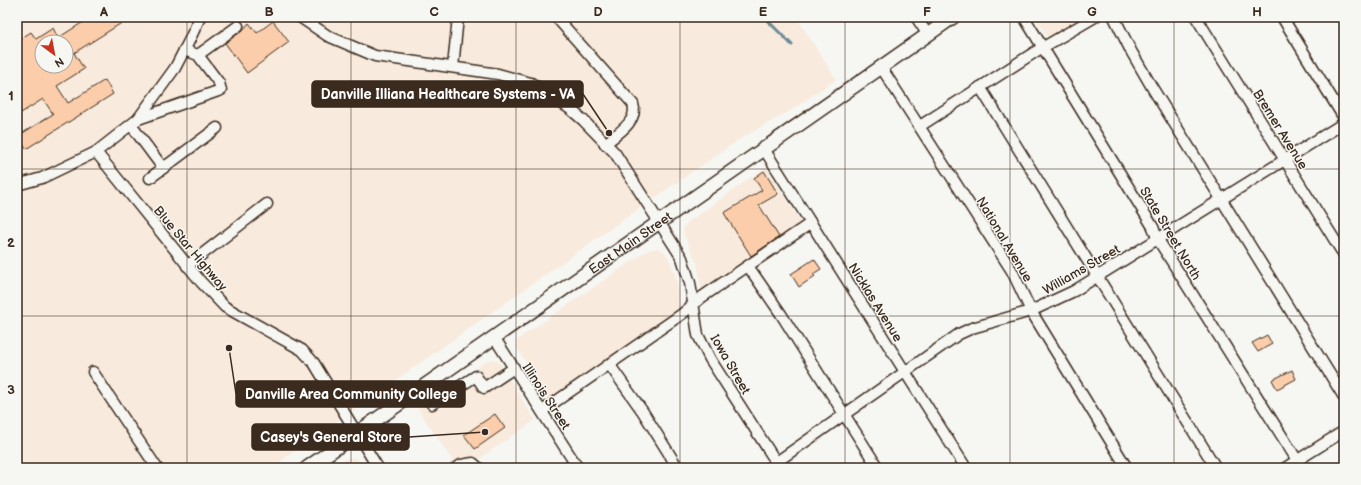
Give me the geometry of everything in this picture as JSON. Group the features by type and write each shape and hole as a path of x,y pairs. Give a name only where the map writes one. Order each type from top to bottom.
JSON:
{"main road":[{"name":"East Main Street","path":"307,468 953,17"}],"street":[{"path":"17,185 42,178 96,152 135,122 174,69 200,17"},
{"name":"Iowa Street","path":"300,17 328,36 375,56 453,66 498,74 540,87 569,108 615,153 682,258 690,283 692,305 698,335 710,359 775,466"},
{"path":"453,66 458,17"},
{"path":"556,17 633,104 636,110 633,117 621,131 605,144"},
{"path":"916,17 928,34"},
{"name":"State Street North","path":"1024,17 1149,220 1157,238 1297,460"},
{"path":"920,126 1043,47 1095,17"},
{"path":"1114,17 1131,51 1153,89 1344,397"},
{"name":"Bremer Avenue","path":"1196,17 1344,255"},
{"path":"1282,17 1344,118"},
{"path":"198,55 238,26"},
{"path":"135,122 220,90 219,83 198,55 184,50"},
{"name":"National Avenue","path":"881,67 1012,270 1031,311 1126,468"},
{"path":"980,87 1033,170 1063,223 1098,275 1114,305 1216,468"},
{"path":"135,122 163,168"},
{"name":"Williams Street","path":"775,466 845,414 959,334 972,328 1031,311 1074,291 1344,123"},
{"path":"150,178 217,128"},
{"name":"Nicklas Avenue","path":"764,149 966,468"},
{"name":"Blue Star Highway","path":"96,152 188,266 224,307 302,350 314,363 378,468"},
{"path":"188,266 267,204"},
{"path":"542,411 610,364 692,305 702,296 811,223"},
{"path":"748,266 781,314 878,468"},
{"name":"Illinois Street","path":"494,337 578,468"},
{"path":"610,364 643,412 678,468"},
{"path":"421,388 432,404 476,376 484,388 514,368"},
{"path":"93,372 157,468"},
{"path":"1285,468 1344,432"},
{"path":"456,468 461,465 473,463 479,468"}],"shaded area":[{"path":"17,17 796,17 836,79 791,110 738,140 271,468 27,468 17,462"},
{"path":"1035,17 1095,17 1051,42"},
{"path":"766,167 805,228 702,291 697,262 684,235 683,229 687,223"},
{"path":"658,248 665,252 671,264 676,278 682,314 552,404 516,346 517,340 648,250"},
{"path":"494,359 499,363 535,420 473,463 457,467 418,409 487,361"},
{"path":"355,458 362,462 366,468 332,468 345,459"}],"building":[{"path":"91,17 131,17 74,53 74,34 64,34"},
{"path":"273,21 289,42 247,73 225,43 242,31 249,23 257,33"},
{"path":"53,28 56,34 44,34"},
{"path":"31,32 34,36 34,74 74,74 74,53 84,69 57,86 68,103 105,80 113,94 26,149 18,136 53,114 43,99 21,113 17,106 17,41"},
{"path":"764,171 778,194 759,205 779,237 751,256 724,213 762,190 754,178"},
{"path":"814,259 821,269 813,274 815,276 799,287 791,274"},
{"path":"1267,335 1272,344 1258,352 1252,343"},
{"path":"1292,370 1296,379 1277,389 1272,380"},
{"path":"495,414 505,428 475,449 464,435"}],"waterway":[{"path":"764,17 792,45"}],"place":[{"name":"Danville Illiana Healthcare Systems - VA","path":"609,133"},
{"name":"Danville Area Community College","path":"229,348"},
{"name":"Casey's General Store","path":"485,432"}]}
